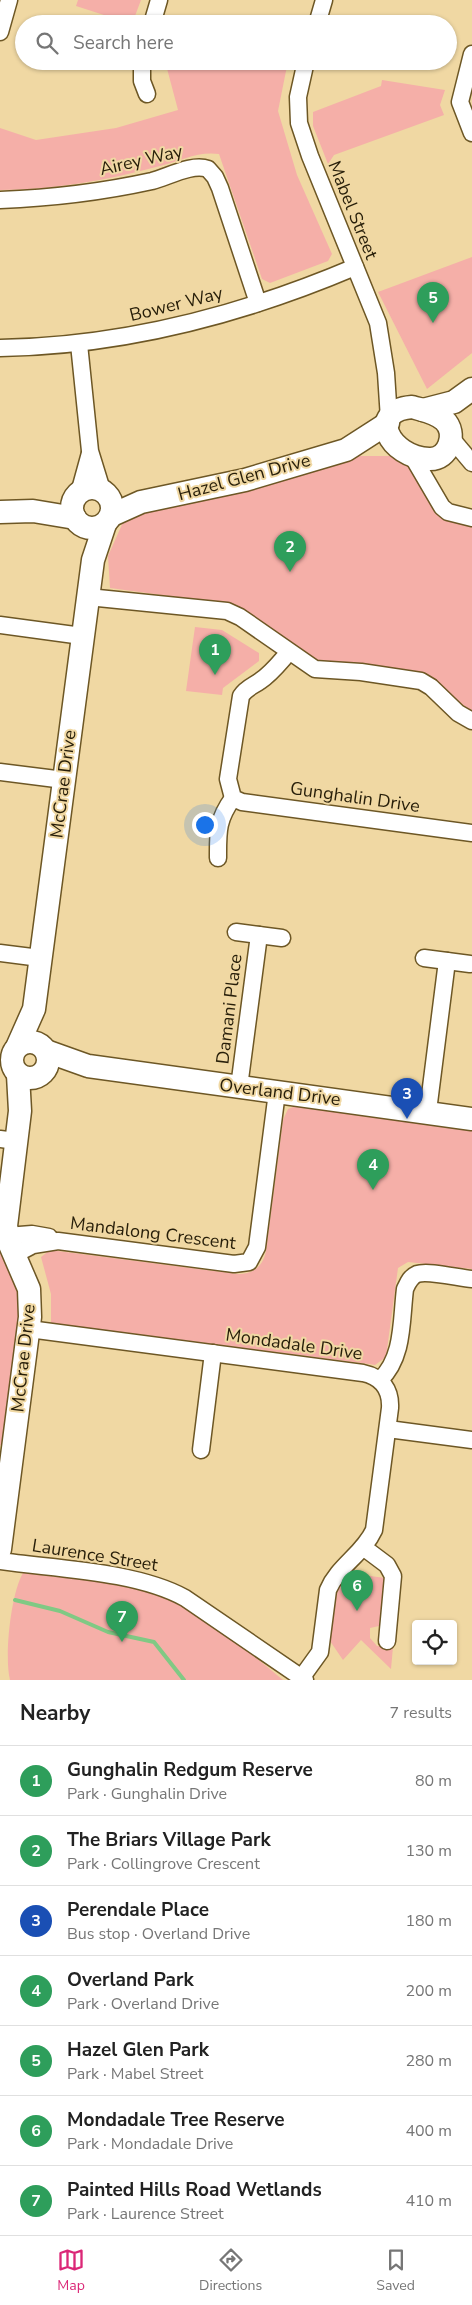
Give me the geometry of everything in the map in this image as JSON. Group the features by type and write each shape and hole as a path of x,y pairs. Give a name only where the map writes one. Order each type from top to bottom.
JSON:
{"street":[{"path":"0,32 9,0"},
{"path":"155,15 159,0"},
{"path":"320,15 324,0"},
{"path":"472,54 460,102 472,133"},
{"path":"142,70 142,81 146,94"},
{"name":"Mabel Street","path":"304,70 298,97 299,123 310,156 378,323 386,373 388,421"},
{"name":"Airey Way","path":"0,200 62,196 106,190 196,168 208,169 215,177 220,188 258,303"},
{"name":"Bower Way","path":"0,348 79,344 171,328 258,303 355,267"},
{"path":"77,509 93,528 107,506 90,451 79,344"},
{"name":"Mabel Street","path":"386,373 417,409"},
{"path":"417,409 449,404 472,389"},
{"path":"408,453 423,458 436,458 446,450 451,434 472,396"},
{"path":"472,463 451,434 445,421 438,415 417,409 403,408 394,413 388,421 388,437 408,453 442,507 448,512 472,518"},
{"name":"Hazel Glen Drive","path":"107,506 141,502 245,480 346,450 388,421"},
{"name":"Hazel Glen Drive","path":"346,450 408,453"},
{"path":"77,509 90,451"},
{"path":"77,509 90,488 107,506"},
{"name":"McCrae Drive","path":"18,1045 34,1009 93,560 107,506"},
{"path":"0,512 77,509"},
{"name":"McCrae Drive","path":"77,509 93,560"},
{"path":"88,597 227,611 240,617 311,667 323,671 361,672 421,681 431,687 458,713 472,721"},
{"path":"0,625 82,636"},
{"path":"218,858 219,824 222,814 233,798 228,779 241,696 245,690 260,682 289,652"},
{"path":"0,772 64,780"},
{"name":"Gunghalin Drive","path":"233,798 242,802 472,833"},
{"name":"Damani Place","path":"236,932 282,938"},
{"name":"Damani Place","path":"239,1087 259,935"},
{"path":"0,953 40,958"},
{"path":"424,958 470,964"},
{"path":"428,1112 446,962"},
{"name":"McCrae Drive","path":"34,1009 46,1050"},
{"path":"35,1042 46,1050 48,1064 33,1075 14,1070 11,1056 18,1045 35,1042"},
{"name":"Overland Drive","path":"46,1050 88,1066 472,1119"},
{"name":"Overland Drive","path":"33,1075 88,1066"},
{"name":"McCrae Drive","path":"0,1549 29,1329 29,1289 11,1246 7,1211 8,1140 33,1075"},
{"name":"Mandalong Crescent","path":"11,1246 37,1235 58,1241 234,1264 249,1262 257,1247 277,1092"},
{"path":"380,1380 390,1370 397,1354 405,1290 408,1281 422,1273 472,1279"},
{"name":"Mondadale Drive","path":"29,1329 363,1373 372,1375 385,1386 390,1398 388,1429 376,1522 370,1538 331,1581 328,1590 320,1652 304,1679"},
{"path":"201,1450 213,1354"},
{"path":"388,1429 472,1440"},
{"path":"363,1547 387,1565 394,1576 387,1641"},
{"name":"Laurence Street","path":"0,1561 130,1579 167,1588 304,1679"}],"shaded area":[{"path":"78,0 141,0 135,15 104,15 76,6"},
{"path":"167,70 286,70 278,111 297,175 332,254 328,261 270,283 262,279 219,154 196,155 101,180 20,190 0,190 0,128 36,140 116,128 178,110"},
{"path":"382,80 445,90 440,105 444,115 334,155 328,164 313,126 313,112 381,86"},
{"path":"472,257 472,353 427,389 378,292"},
{"path":"343,456 391,456 410,463 429,502 445,516 472,523 472,712 425,674 317,662 228,604 110,588 108,556 124,520 160,503"},
{"path":"195,627 222,630 259,653 259,661 223,688 222,695 186,691"},
{"path":"298,1105 472,1130 472,1269 408,1262 398,1268 386,1357 375,1365 51,1323 51,1294 41,1257 50,1250 238,1274 249,1273 257,1268 263,1261 266,1251 283,1120 288,1109"},
{"path":"0,1243 15,1278 21,1304 8,1446 0,1445"},
{"path":"23,1573 113,1584 166,1599 197,1614 212,1624 283,1680 10,1680 8,1641 15,1595"},
{"path":"348,1573 385,1578 379,1626 370,1628 370,1638 377,1646 393,1647 391,1669 361,1640 343,1660 330,1641 335,1596"}],"waterway":[{"path":"15,1600 60,1611 108,1632 154,1642 184,1680"}],"place":[{"name":"Hazel Glen Park","path":"433,323"},
{"name":"The Briars Village Park","path":"290,572"},
{"name":"Gunghalin Redgum Reserve","path":"215,675"},
{"name":"Perendale Place","path":"407,1119"},
{"name":"Overland Park","path":"373,1190"},
{"name":"Mondadale Tree Reserve","path":"357,1611"},
{"name":"Painted Hills Road Wetlands","path":"122,1642"}]}
